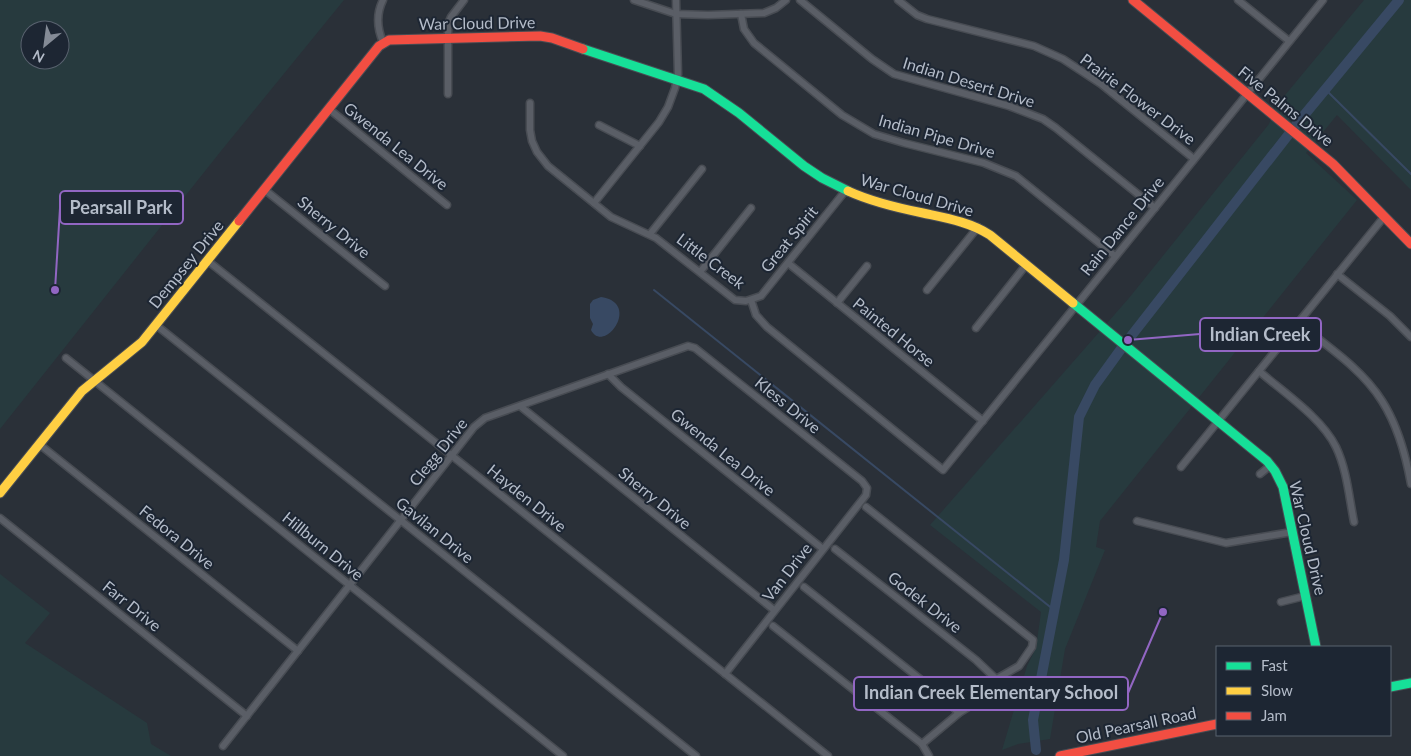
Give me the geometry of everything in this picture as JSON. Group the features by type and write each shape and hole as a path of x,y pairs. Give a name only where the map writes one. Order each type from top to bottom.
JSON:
{"street":[{"path":"383,0 378,10 378,21 384,42"},
{"path":"448,94 448,24 464,0"},
{"path":"634,0 676,14 764,13 776,8 786,0"},
{"path":"594,204 666,112 677,80 676,0"},
{"name":"Indian Desert Drive","path":"800,0 872,59 894,74 1009,106 1043,120 1056,128 1155,208"},
{"name":"Prairie Flower Drive","path":"898,0 917,15 927,19 1034,46 1063,59 1101,84 1194,159"},
{"name":"Five Palms Drive","path":"1133,0 1347,176 1411,244"},
{"path":"1238,0 1289,41"},
{"name":"Rain Dance Drive","path":"943,470 1114,256 1323,0"},
{"name":"Indian Pipe Drive","path":"741,14 744,29 754,43 850,121 874,134 984,163 1005,171 1023,182 1114,256"},
{"name":"War Cloud Drive","path":"384,42 540,36 552,38 704,89 806,168 846,190 884,204 978,227 1219,420 1271,464 1283,487 1316,646"},
{"name":"Dempsey Drive","path":"0,493 93,380 130,354 156,325 384,42"},
{"name":"Little Creek","path":"530,103 530,130 537,152 548,166 611,217 650,234 730,297 740,301 751,300 756,314 768,327 943,470"},
{"name":"Gwenda Lea Drive","path":"329,109 447,205"},
{"path":"599,125 640,146"},
{"path":"650,234 702,169"},
{"name":"Sherry Drive","path":"265,190 385,286"},
{"name":"Great Spirit","path":"751,300 761,296 846,190"},
{"path":"700,272 751,208"},
{"path":"1181,467 1384,217"},
{"path":"926,290 978,227"},
{"name":"Hayden Drive","path":"208,261 828,756"},
{"name":"Painted Horse","path":"788,263 983,421"},
{"path":"976,328 1026,265"},
{"path":"836,303 866,266"},
{"path":"1337,274 1390,316 1411,337"},
{"path":"1298,323 1360,374 1382,401 1394,423 1403,447 1411,484"},
{"name":"Gavilan Drive","path":"156,325 696,756"},
{"name":"Clegg Drive","path":"223,746 474,427 480,422 520,406 608,374 691,347"},
{"name":"Kless Drive","path":"691,347 695,348 862,481 867,488"},
{"name":"Hillburn Drive","path":"66,358 563,756"},
{"path":"1259,371 1315,419 1330,437 1340,458 1354,522"},
{"name":"Gwenda Lea Drive","path":"608,374 621,387 823,549"},
{"name":"Sherry Drive","path":"520,406 774,610"},
{"name":"Fedora Drive","path":"39,444 298,651"},
{"path":"1260,474 1271,464"},
{"name":"Van Drive","path":"725,674 866,495 867,488"},
{"path":"866,507 1033,640 1032,647 1019,666 986,685 968,709 959,713 922,744"},
{"name":"Farr Drive","path":"0,518 247,716"},
{"path":"1137,521 1226,543 1292,532"},
{"name":"Godek Drive","path":"835,549 976,660 996,679"},
{"path":"804,587 939,694 959,713"},
{"path":"1280,602 1305,596"},
{"path":"772,626 922,744 929,756"},
{"path":"1391,688 1411,683"},
{"name":"Old Pearsall Road","path":"1060,756 1216,724"}],"green space":[{"path":"0,0 344,0 0,429"},
{"path":"1364,0 1411,0 1411,190 1337,115 1306,153 1357,200 1100,521 1096,547 1105,550 1065,649 1050,739 1018,744 1002,750 1027,666 1036,648 1041,612 930,525 1129,298 1269,124 1276,106"},
{"path":"0,574 50,613 25,643 147,723 151,744 171,756 0,756"}],"water":[{"path":"601,297 613,301 619,308 619,317 611,332 604,336 597,336 591,330 593,324 590,318 590,304 593,300"}],"waterway":[{"path":"1036,750 1033,720 1064,560 1079,417 1095,385 1121,349 1296,125 1399,0"},
{"path":"1325,89 1411,174"},
{"path":"654,290 1054,610"}],"traffic: fast":[{"path":"583,49 704,89 739,113 804,166 822,178 848,191"},
{"path":"1073,303 1267,461 1275,471 1283,487 1316,646"},
{"path":"1391,687 1411,683"}],"traffic: slow":[{"path":"848,191 895,207 958,221 974,227 990,235 1073,303"},
{"path":"0,493 82,391 142,342 239,221"}],"traffic: jam":[{"path":"1133,0 1333,164 1411,244"},
{"path":"239,221 379,46 389,40 540,36 552,38 583,49"},
{"path":"1060,756 1216,724"}],"place":[{"name":"Pearsall Park","path":"55,290"},
{"name":"Indian Creek","path":"1128,340"},
{"name":"Indian Creek Elementary School","path":"1163,612"}]}
